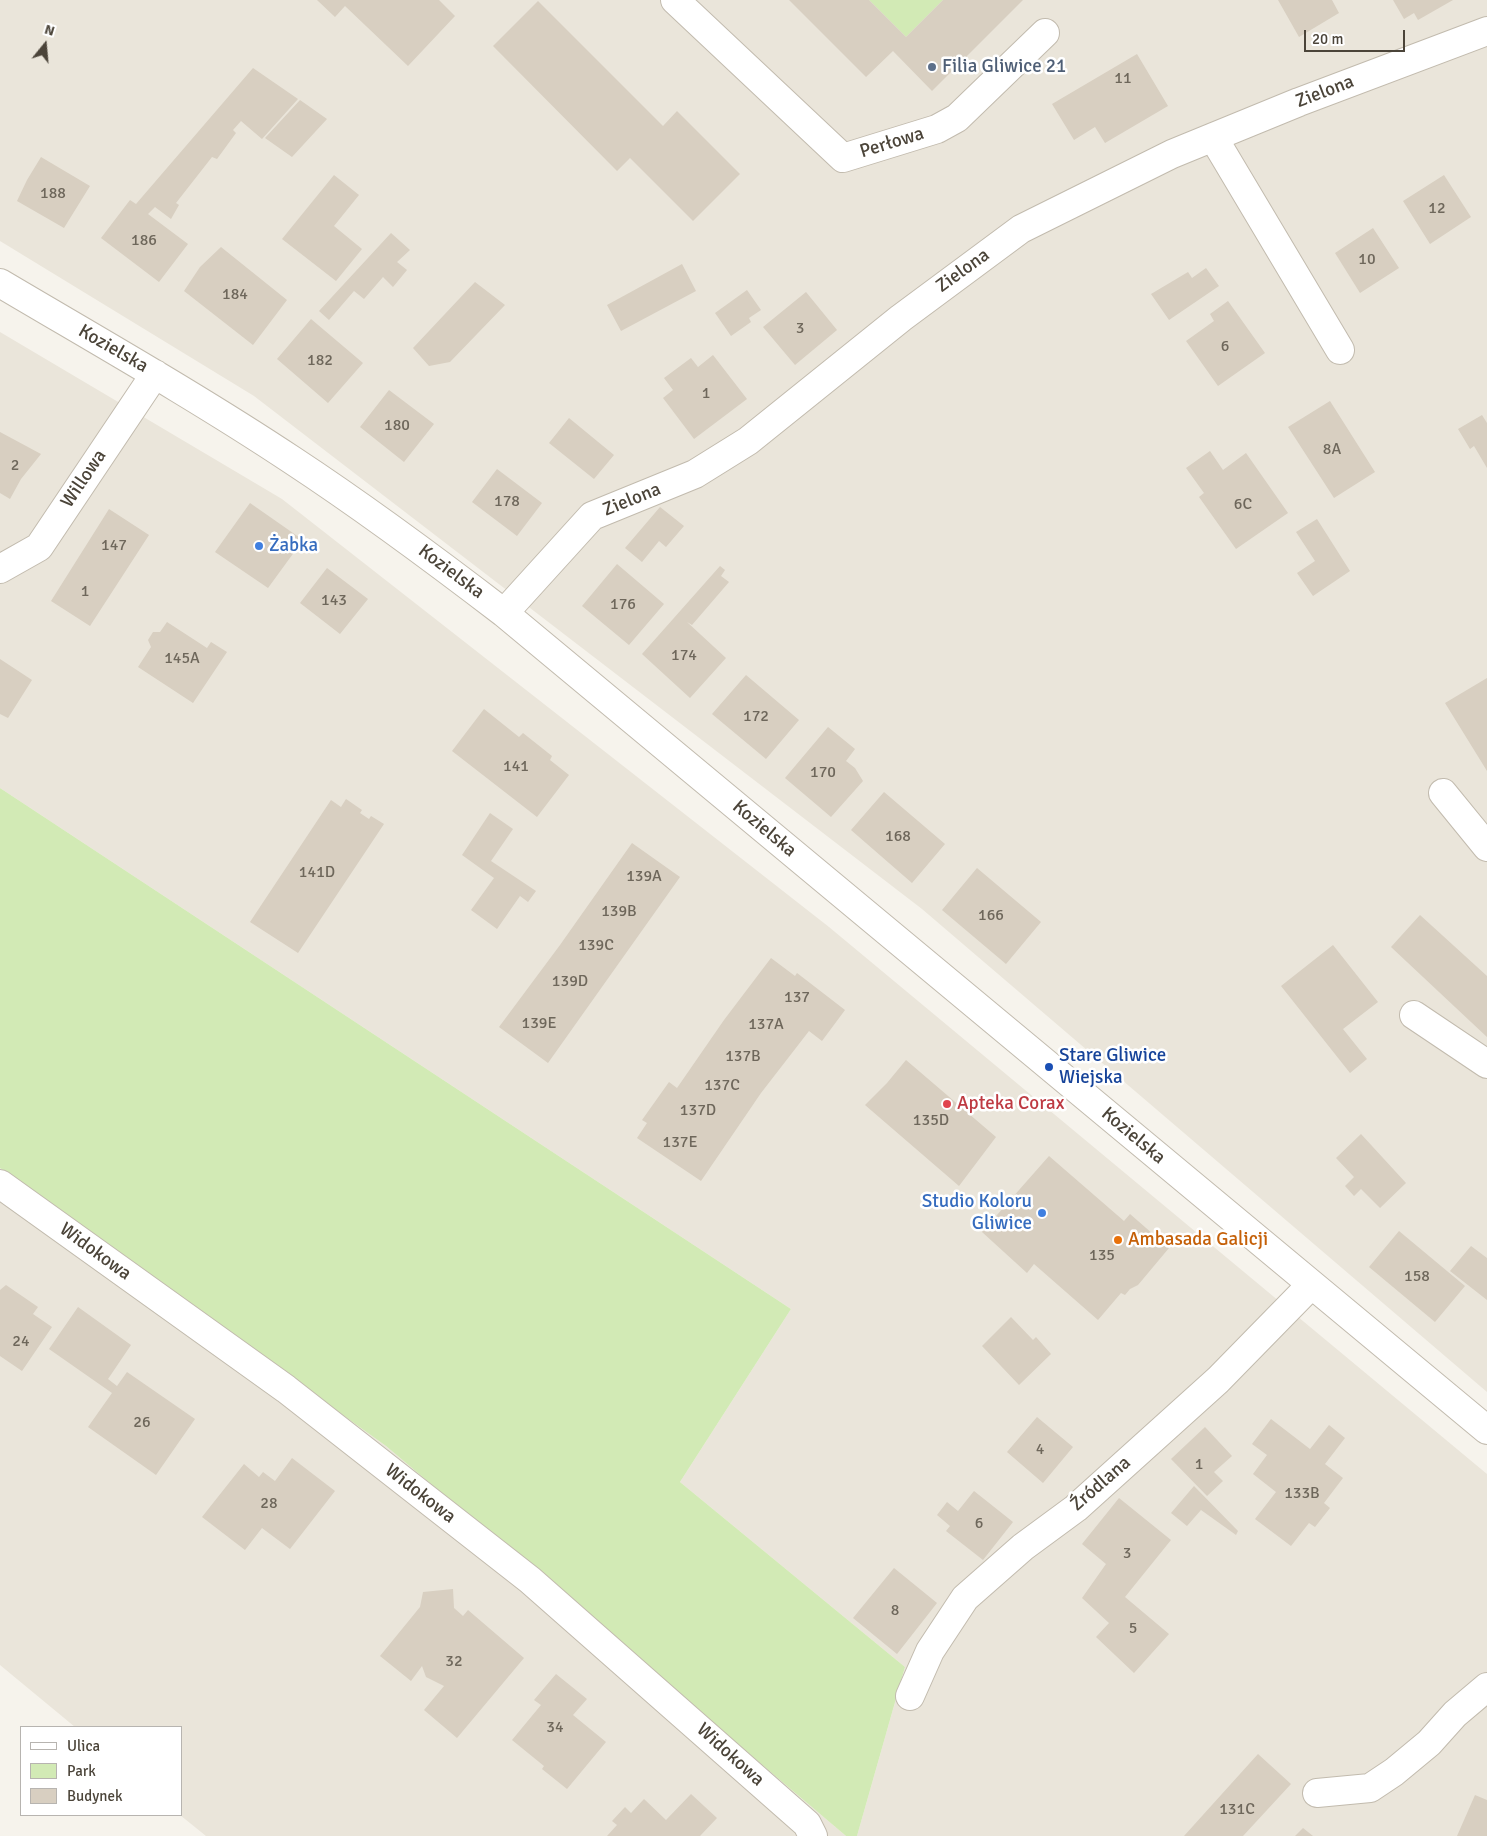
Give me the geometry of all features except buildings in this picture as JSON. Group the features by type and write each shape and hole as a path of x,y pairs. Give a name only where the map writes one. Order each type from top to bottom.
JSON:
{"street":[{"name":"Perłowa","path":"675,0 843,158 937,129 957,118 1045,33"},
{"name":"Zielona","path":"504,613 592,516 695,474 748,441 900,318 1021,229 1172,154 1299,102 1487,31"},
{"path":"1213,137 1340,350"},
{"name":"Kozielska","path":"0,284 155,374 292,460 445,567 504,613 1487,1430"},
{"name":"Willowa","path":"0,569 39,547 155,374"},
{"path":"1443,793 1487,847"},
{"path":"1414,1015 1487,1064"},
{"name":"Widokowa","path":"0,1184 286,1389 530,1580 807,1824 813,1836"},
{"name":"Źródlana","path":"910,1696 930,1651 965,1598 1023,1547 1076,1508 1218,1380 1311,1285"},
{"path":"1317,1793 1370,1788 1394,1772 1429,1743 1455,1714 1487,1687"}],"shaded area":[{"path":"0,0 1487,0 1487,1392 922,909 254,396 0,241"},
{"path":"0,332 282,499 829,927 1487,1474 1487,1836 857,1836 905,1667 680,1482 791,1309 0,788"},
{"path":"0,1168 386,1446 846,1836 206,1836 181,1816 182,1726 74,1726 0,1665"}],"green space":[{"path":"869,0 943,0 906,37"},
{"path":"0,788 791,1309 680,1482 905,1667 857,1836 846,1836 386,1446 0,1168"}],"place":[{"name":"Filia Gliwice 21","path":"932,67"},
{"name":"Żabka","path":"259,546"},
{"name":"Stare Gliwice Wiejska","path":"1049,1067"},
{"name":"Apteka Corax","path":"947,1104"},
{"name":"Studio Koloru Gliwice","path":"1042,1213"},
{"name":"Ambasada Galicji","path":"1118,1240"}]}
